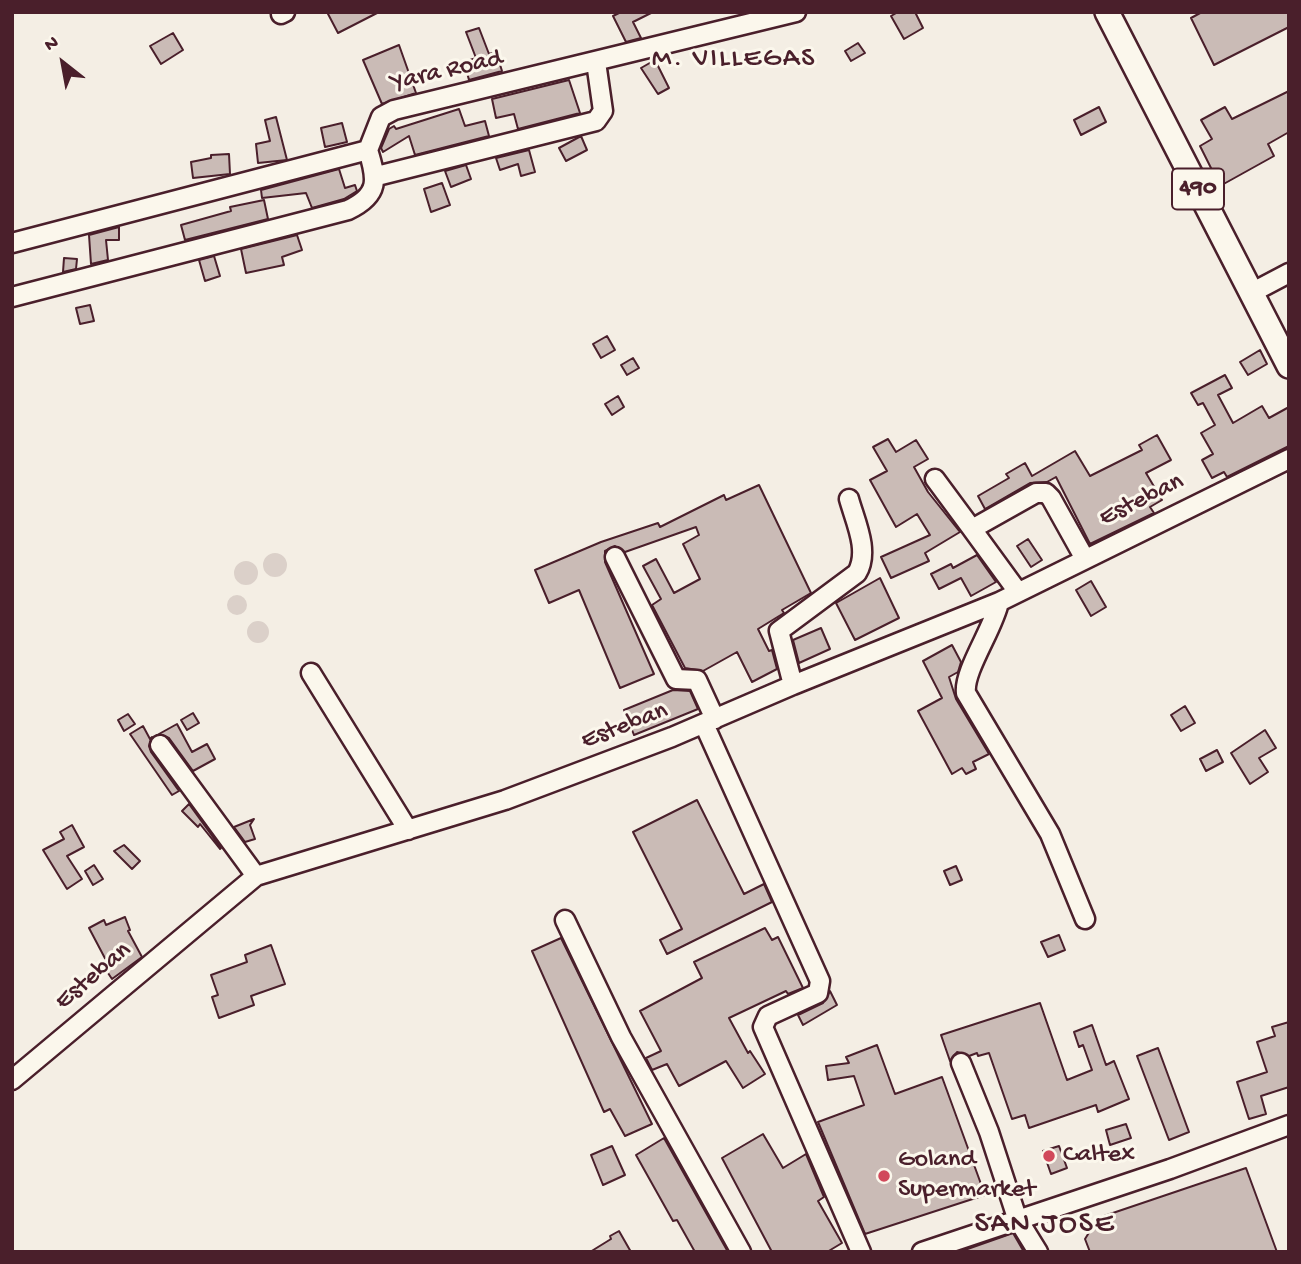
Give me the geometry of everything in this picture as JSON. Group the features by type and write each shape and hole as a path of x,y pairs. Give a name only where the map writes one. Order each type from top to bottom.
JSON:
{"main road":[{"name":"490","path":"1107,12 1289,366"}],"street":[{"name":"Yara Road","path":"368,150 377,123 388,112 796,12"},
{"path":"377,176 596,121 603,111 596,62"},
{"path":"12,243 368,150 377,176 365,199 348,210 12,298"},
{"path":"1251,293 1289,273"},
{"name":"Esteban","path":"12,1080 256,876 505,800 710,722 793,685 999,602 1289,459"},
{"path":"935,479 1018,592"},
{"path":"972,529 1041,492 1051,498 1085,559"},
{"path":"793,685 779,631 857,573 861,565 862,549 849,499"},
{"path":"615,557 676,679 697,680 710,722 820,981 818,993 768,1016 763,1027 861,1252"},
{"path":"999,602 996,620 967,681 967,693 1044,824 1085,919"},
{"path":"310,673 408,830"},
{"path":"160,745 256,876"},
{"path":"565,920 621,1037 741,1252"},
{"path":"961,1063 989,1132 1017,1218 1038,1252"},
{"path":"922,1252 1170,1169 1289,1125"}],"shaded area":[{"path":"275,553 284,556 287,565 284,574 275,577 266,574 263,565 266,556"},
{"path":"246,561 254,565 258,573 254,581 246,585 238,581 234,573 238,565"},
{"path":"237,595 244,598 247,605 244,612 237,615 230,612 227,605 230,598"},
{"path":"258,621 266,624 269,632 266,640 258,643 250,640 247,632 250,624"}],"building":[{"path":"327,12 379,12 338,33"},
{"path":"621,12 653,12 633,22 641,38 626,42 613,16"},
{"path":"898,12 915,12 923,28 904,39 891,16"},
{"path":"1202,12 1289,12 1289,27 1214,65 1191,18"},
{"path":"479,28 489,54 496,52 502,71 469,80 464,62 476,58 466,32"},
{"path":"173,33 183,50 161,64 150,46"},
{"path":"858,43 865,53 851,61 845,51"},
{"path":"399,45 416,93 382,104 363,60"},
{"path":"655,60 669,88 658,94 641,68"},
{"path":"569,80 580,113 518,129 514,114 496,118 492,99"},
{"path":"1289,91 1289,132 1268,144 1274,156 1220,186 1200,146 1212,139 1201,120 1225,107 1232,119"},
{"path":"1099,107 1106,122 1081,135 1074,120"},
{"path":"459,109 465,126 485,121 489,136 415,155 409,136 383,152 381,148 389,129 394,126 396,129"},
{"path":"276,117 287,160 258,163 256,144 270,141 265,120"},
{"path":"342,123 347,142 325,147 321,128"},
{"path":"581,136 587,150 566,161 559,148"},
{"path":"529,150 535,172 521,176 518,164 500,170 496,158"},
{"path":"229,154 230,174 193,178 191,162 211,158 211,155"},
{"path":"466,165 471,179 451,187 445,171"},
{"path":"339,169 345,188 355,185 357,191 344,199 312,208 306,193 262,198 261,190"},
{"path":"442,183 450,205 431,212 424,189"},
{"path":"264,200 268,219 185,240 181,225 231,211 230,207"},
{"path":"119,227 119,240 106,240 108,260 91,264 89,235"},
{"path":"297,235 302,250 282,257 284,265 246,273 241,249"},
{"path":"214,256 220,276 205,281 199,260"},
{"path":"64,258 77,259 76,269 63,272"},
{"path":"90,305 94,321 80,324 76,308"},
{"path":"607,336 615,350 601,358 593,344"},
{"path":"1260,350 1267,364 1248,375 1240,362"},
{"path":"633,358 639,368 627,375 621,365"},
{"path":"1225,375 1232,388 1218,395 1233,423 1262,406 1269,418 1289,407 1289,446 1227,477 1224,472 1212,478 1202,460 1213,454 1201,433 1215,425 1203,403 1198,405 1191,393"},
{"path":"618,396 624,407 612,415 605,404"},
{"path":"1157,435 1171,460 1146,473 1162,500 1150,507 1154,513 1090,544 1056,477 1047,482 1030,483 985,509 978,496 1009,478 1006,474 1025,463 1032,476 1075,451 1090,476 1142,450 1139,445"},
{"path":"888,439 896,452 916,440 928,459 914,467 928,492 960,532 925,553 929,561 891,578 881,557 930,535 917,514 896,527 870,480 887,471 873,447"},
{"path":"759,485 811,593 782,610 784,613 758,629 769,651 772,650 777,669 752,682 737,652 703,671 685,668 652,605 661,599 643,566 656,559 674,593 700,579 683,544 699,535 696,527 625,552 615,546 605,551 605,562 654,674 620,688 579,590 549,603 535,570 601,542 658,523 660,527 724,495 726,500"},
{"path":"1028,539 1042,560 1031,567 1017,546"},
{"path":"977,555 996,582 971,596 961,578 939,589 931,574 951,564 953,568"},
{"path":"880,578 899,618 855,640 836,603"},
{"path":"1091,581 1106,607 1091,616 1076,590"},
{"path":"821,628 830,649 799,663 793,640"},
{"path":"952,645 961,662 958,672 949,677 956,699 989,754 973,762 976,769 966,774 962,768 952,774 918,711 942,698 923,661"},
{"path":"673,690 690,691 698,709 634,735 624,710"},
{"path":"1185,706 1195,723 1181,731 1171,715"},
{"path":"193,713 199,723 187,730 181,720"},
{"path":"128,714 135,724 124,731 118,720"},
{"path":"177,724 192,752 207,744 215,759 193,771 169,738 159,734"},
{"path":"143,726 150,739 152,737 149,746 151,752 179,791 172,795 130,734"},
{"path":"1265,730 1276,748 1259,758 1268,772 1250,784 1231,753"},
{"path":"1217,750 1223,762 1206,771 1200,759"},
{"path":"697,800 744,894 764,884 772,902 667,954 660,940 682,929 633,832"},
{"path":"189,804 220,849 200,824 198,827 182,811"},
{"path":"254,819 250,825 255,839 245,842 234,827"},
{"path":"72,825 84,847 67,856 82,879 67,889 43,850 64,839 60,832"},
{"path":"124,845 140,861 132,869 114,851"},
{"path":"94,865 103,879 93,885 85,871"},
{"path":"956,866 962,880 950,885 944,871"},
{"path":"125,917 130,930 128,931 142,957 112,979 104,967 108,964 89,928 104,920 106,925"},
{"path":"765,928 772,940 778,937 803,988 788,994 786,991 729,1018 748,1053 750,1051 765,1074 743,1088 726,1061 679,1086 667,1064 652,1070 646,1058 661,1051 640,1011 702,978 694,962"},
{"path":"1059,935 1065,950 1048,957 1041,942"},
{"path":"561,938 652,1124 625,1136 610,1109 604,1112 532,951"},
{"path":"271,945 285,984 251,996 254,1005 219,1018 212,997 218,995 211,975 247,962 245,955"},
{"path":"830,991 837,1005 803,1025 798,1015 823,1003"},
{"path":"1040,1003 1067,1080 1092,1070 1083,1045 1079,1047 1074,1032 1092,1025 1106,1065 1114,1061 1129,1099 1098,1112 1096,1105 1029,1128 1025,1115 1012,1119 989,1053 969,1056 957,1052 950,1061 941,1035"},
{"path":"1289,1022 1289,1087 1261,1096 1266,1114 1249,1119 1237,1082 1267,1072 1257,1042 1275,1036 1272,1027"},
{"path":"877,1045 895,1094 942,1077 985,1195 865,1234 818,1122 864,1105 854,1076 828,1080 826,1066 849,1063 846,1057"},
{"path":"1158,1048 1189,1132 1169,1140 1137,1056"},
{"path":"1126,1124 1131,1138 1110,1145 1106,1130"},
{"path":"763,1134 783,1168 806,1154 824,1197 818,1201 842,1243 827,1252 772,1252 722,1158"},
{"path":"664,1138 728,1252 695,1252 677,1220 673,1221 636,1155"},
{"path":"612,1146 625,1175 603,1185 591,1155"},
{"path":"1059,1146 1067,1168 1051,1174 1043,1151"},
{"path":"1246,1168 1277,1252 1090,1252 1085,1239 1098,1218"},
{"path":"619,1231 631,1252 590,1252 611,1239 610,1236"},
{"path":"1013,1233 1024,1252 959,1252"}],"place":[{"name":"Caltex","path":"1049,1156"},
{"name":"Goland Supermarket","path":"884,1176"}],"district":[{"name":"M. VILLEGAS","path":"734,61"},
{"name":"SAN JOSE","path":"1045,1226"}]}
